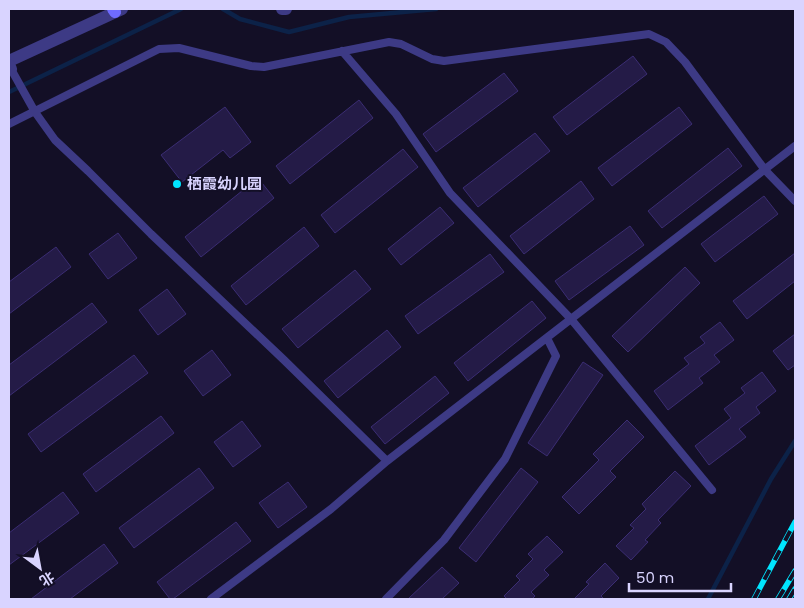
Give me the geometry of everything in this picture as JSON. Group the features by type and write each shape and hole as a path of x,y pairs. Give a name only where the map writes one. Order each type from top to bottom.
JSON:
{"street":[{"path":"10,65 117,10"}],"lane":[{"path":"9,124 159,49 179,48 264,68 389,42 401,44 432,58 444,61 649,34 666,42 685,62 765,170 795,201"},
{"path":"342,51 396,114 450,193 571,319 712,490"},
{"path":"10,65 34,112 55,140 150,234 283,359 387,461"},
{"path":"211,599 331,510 387,461 795,146"},
{"path":"386,599 444,540 505,459 556,356 548,338"}],"building":[{"path":"633,56 647,74 567,135 553,117"},
{"path":"504,73 518,91 436,152 423,134"},
{"path":"359,100 373,118 290,184 276,166"},
{"path":"225,107 251,142 230,158 223,150 182,182 161,155"},
{"path":"679,107 692,124 612,186 598,168"},
{"path":"535,133 550,151 478,207 463,188"},
{"path":"728,148 742,166 662,228 648,211"},
{"path":"403,149 418,167 335,233 321,215"},
{"path":"258,178 274,198 201,257 185,237"},
{"path":"581,181 594,199 524,254 510,236"},
{"path":"764,196 778,214 715,262 701,244"},
{"path":"440,207 454,223 401,265 388,249"},
{"path":"630,226 644,245 569,300 555,281"},
{"path":"304,227 319,246 246,305 231,286"},
{"path":"118,233 137,258 108,279 89,254"},
{"path":"56,247 71,267 9,314 9,282"},
{"path":"795,253 795,281 747,319 733,301"},
{"path":"490,254 504,272 418,334 405,316"},
{"path":"685,267 700,283 628,352 612,336"},
{"path":"355,270 371,289 298,348 282,329"},
{"path":"167,289 186,314 158,335 139,310"},
{"path":"532,301 546,318 468,381 454,363"},
{"path":"92,303 107,322 9,396 9,365"},
{"path":"720,322 734,340 714,355 720,362 699,378 703,383 668,410 654,391 689,364 684,358 705,343 700,337"},
{"path":"387,330 401,347 338,398 324,381"},
{"path":"795,334 795,365 788,370 773,351"},
{"path":"212,350 231,375 203,396 184,371"},
{"path":"134,355 148,373 41,452 28,434"},
{"path":"583,362 603,375 547,456 528,443"},
{"path":"762,372 776,391 756,407 760,413 739,429 746,437 709,465 695,446 731,418 724,409 745,393 741,388"},
{"path":"435,376 449,393 385,444 371,427"},
{"path":"161,416 174,433 96,492 83,474"},
{"path":"627,420 644,437 610,471 616,477 579,514 562,497 599,460 593,454"},
{"path":"242,421 261,446 233,467 214,442"},
{"path":"199,468 214,488 134,548 119,528"},
{"path":"521,468 538,482 476,562 459,548"},
{"path":"675,471 691,486 658,520 661,523 645,540 648,542 631,560 616,546 634,528 630,525 646,509 642,504"},
{"path":"288,482 307,507 278,528 259,503"},
{"path":"63,492 79,513 9,565 9,533"},
{"path":"236,522 251,541 173,599 170,599 157,582"},
{"path":"547,536 563,552 544,570 549,575 531,592 535,596 532,599 507,599 504,596 520,580 516,576 533,559 528,554"},
{"path":"104,544 118,563 70,599 31,599"},
{"path":"605,563 619,578 601,596 604,599 574,599 589,584 586,582"},
{"path":"442,567 459,583 442,599 408,599"}],"waterway":[{"path":"9,92 181,9"},
{"path":"223,9 240,19 289,32 349,17 436,9"},
{"path":"708,599 771,479 795,441"}],"railway":[{"path":"754,599 795,522"},
{"path":"778,599 795,571"},
{"path":"789,599 795,589"}],"place":[{"name":"栖霞幼儿园","path":"177,184"}]}
